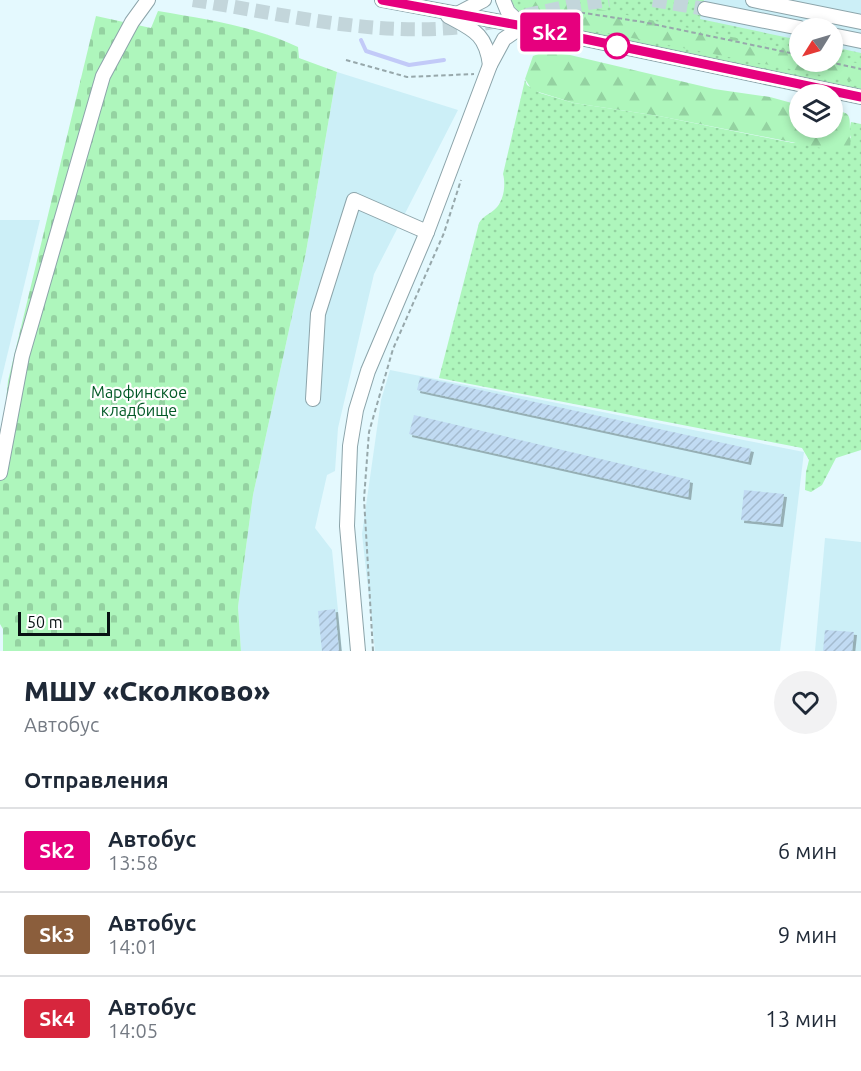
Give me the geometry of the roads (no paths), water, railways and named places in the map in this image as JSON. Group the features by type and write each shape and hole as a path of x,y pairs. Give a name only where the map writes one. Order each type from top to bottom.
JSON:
{"street":[{"path":"0,473 22,356 103,76 132,22 148,0"},
{"path":"382,0 523,26 861,97"},
{"path":"457,14 484,0"},
{"path":"503,0 508,12 523,26"},
{"path":"753,0 861,22"},
{"path":"705,9 789,26"},
{"path":"358,651 347,526 350,446 356,410 368,370 428,231 485,69 488,48 473,30 438,10"},
{"path":"485,69 504,39 523,26"},
{"path":"843,37 861,41"},
{"path":"313,399 318,314 354,200 428,231"}],"waterway":[{"path":"361,40 366,51 409,65 444,60"}],"tunnel":[{"path":"193,0 322,22 419,29 472,26 609,0"},
{"path":"653,0 705,9"}],"park label":[{"name":"Марфинское кладбище","path":"139,401"}]}
